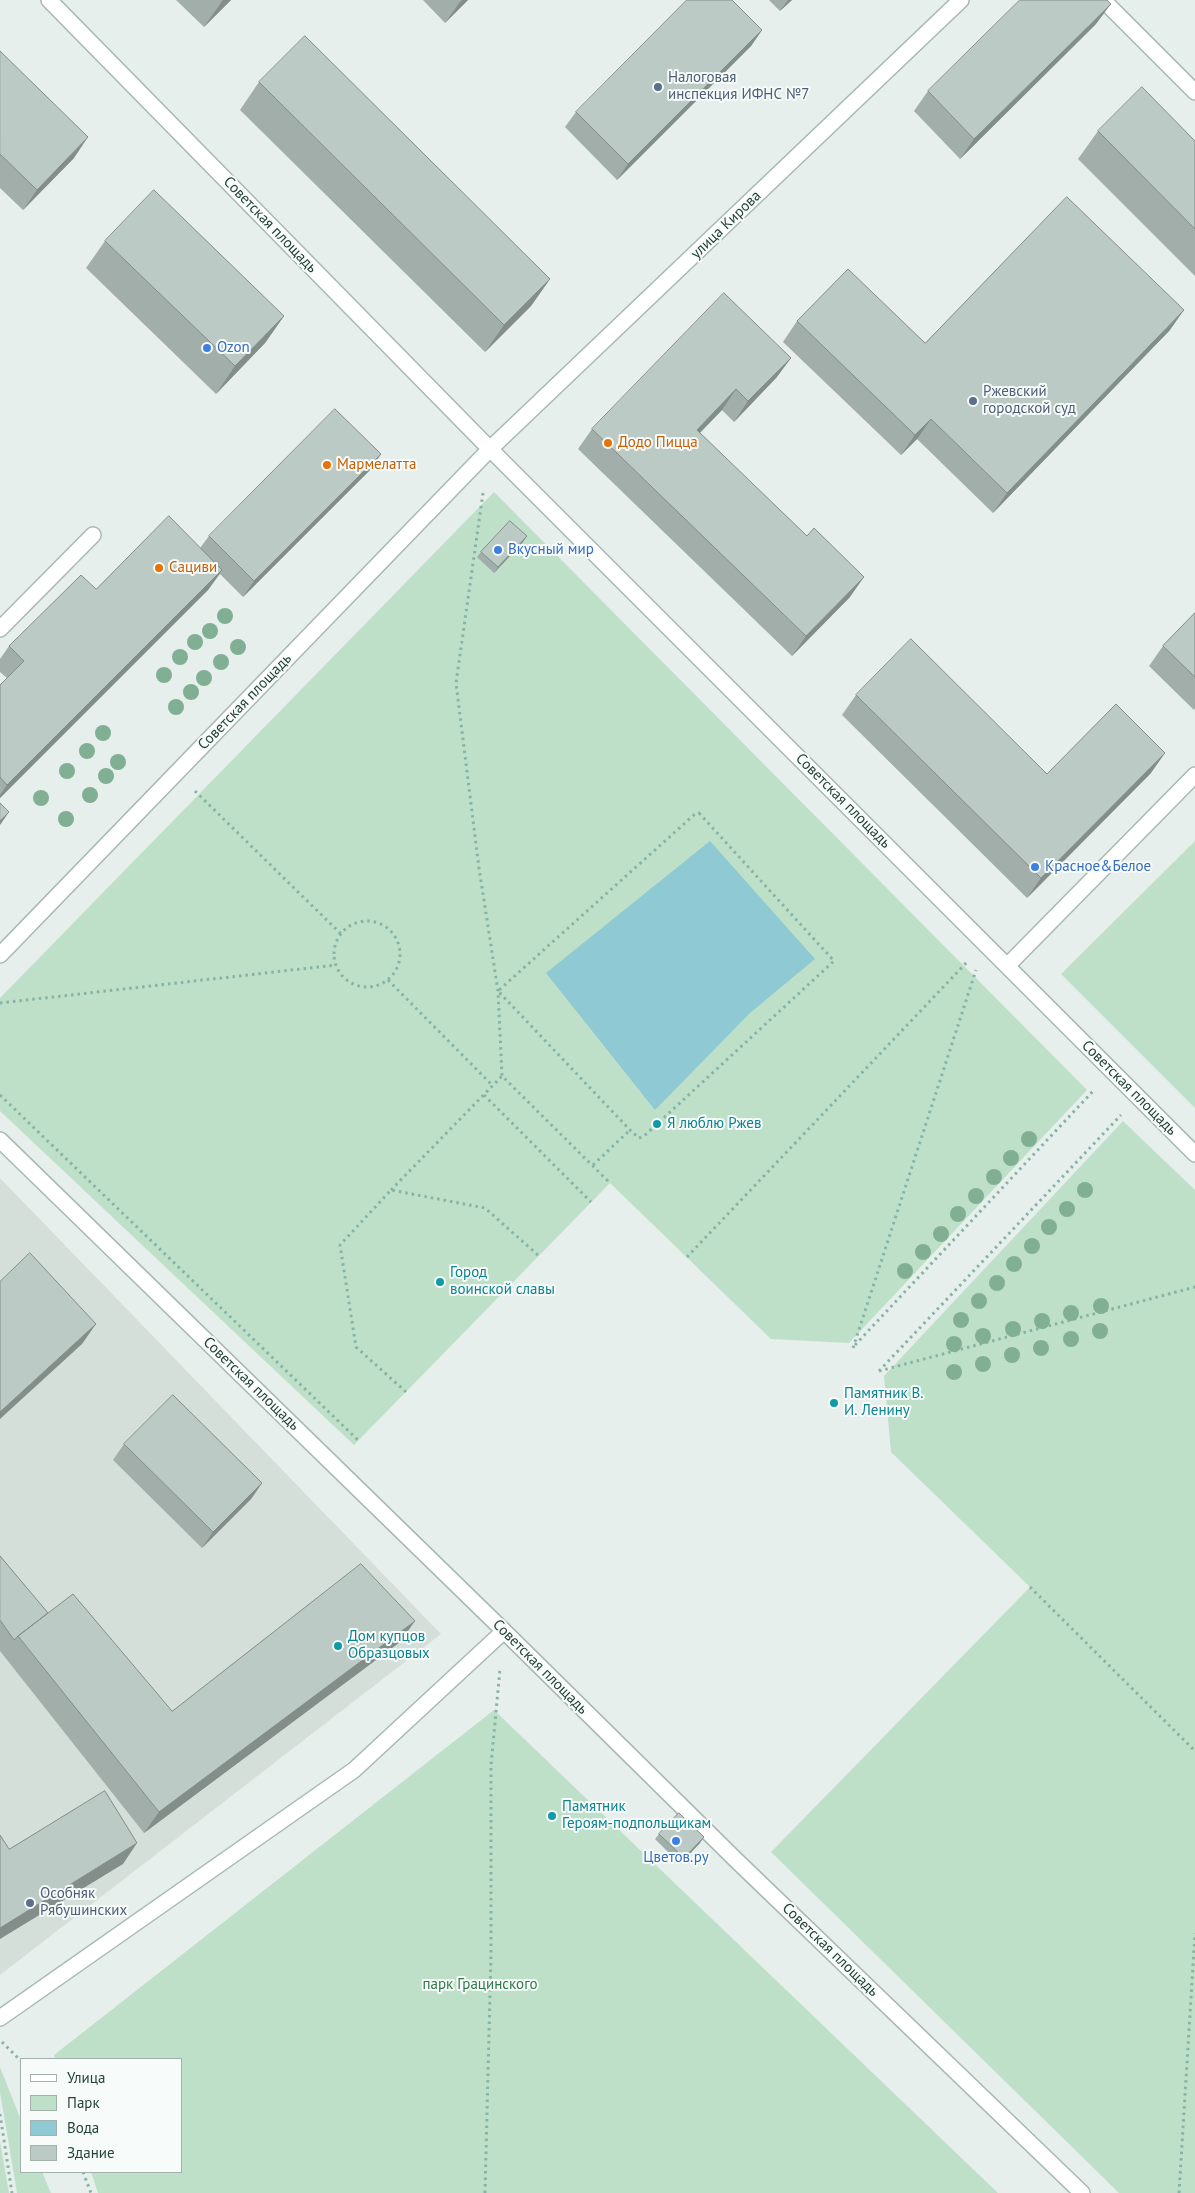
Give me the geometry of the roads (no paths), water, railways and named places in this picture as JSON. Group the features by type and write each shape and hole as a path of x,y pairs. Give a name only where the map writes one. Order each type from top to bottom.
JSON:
{"street":[{"name":"Советская площадь","path":"49,0 490,449 1195,1154"},
{"name":"улица Кирова","path":"490,449 961,0"},
{"path":"1103,0 1195,92"},
{"name":"Советская площадь","path":"0,955 490,449"},
{"path":"0,629 93,535"},
{"path":"1008,965 1195,775"},
{"name":"Советская площадь","path":"0,1140 736,1860 1082,2193"},
{"path":"0,2018 354,1770 504,1631"}],"water":[{"path":"710,841 815,959 750,1013 655,1110 546,973"}],"place":[{"name":"Налоговая инспекция ИФНС №7","path":"658,87"},
{"name":"Ozon","path":"207,348"},
{"name":"Ржевский городской суд","path":"973,401"},
{"name":"Додо Пицца","path":"608,443"},
{"name":"Мармелатта","path":"327,465"},
{"name":"Вкусный мир","path":"498,550"},
{"name":"Сациви","path":"159,568"},
{"name":"Красное&Белое","path":"1035,867"},
{"name":"Я люблю Ржев","path":"657,1124"},
{"name":"Город воинской славы","path":"440,1282"},
{"name":"Памятник В. И. Ленину","path":"834,1403"},
{"name":"Дом купцов Образцовых","path":"338,1646"},
{"name":"Памятник Героям-подпольщикам","path":"552,1816"},
{"name":"Цветов.ру","path":"676,1841"},
{"name":"Особняк Рябушинских","path":"30,1903"}],"park label":[{"name":"парк Грацинского","path":"480,1985"}]}
